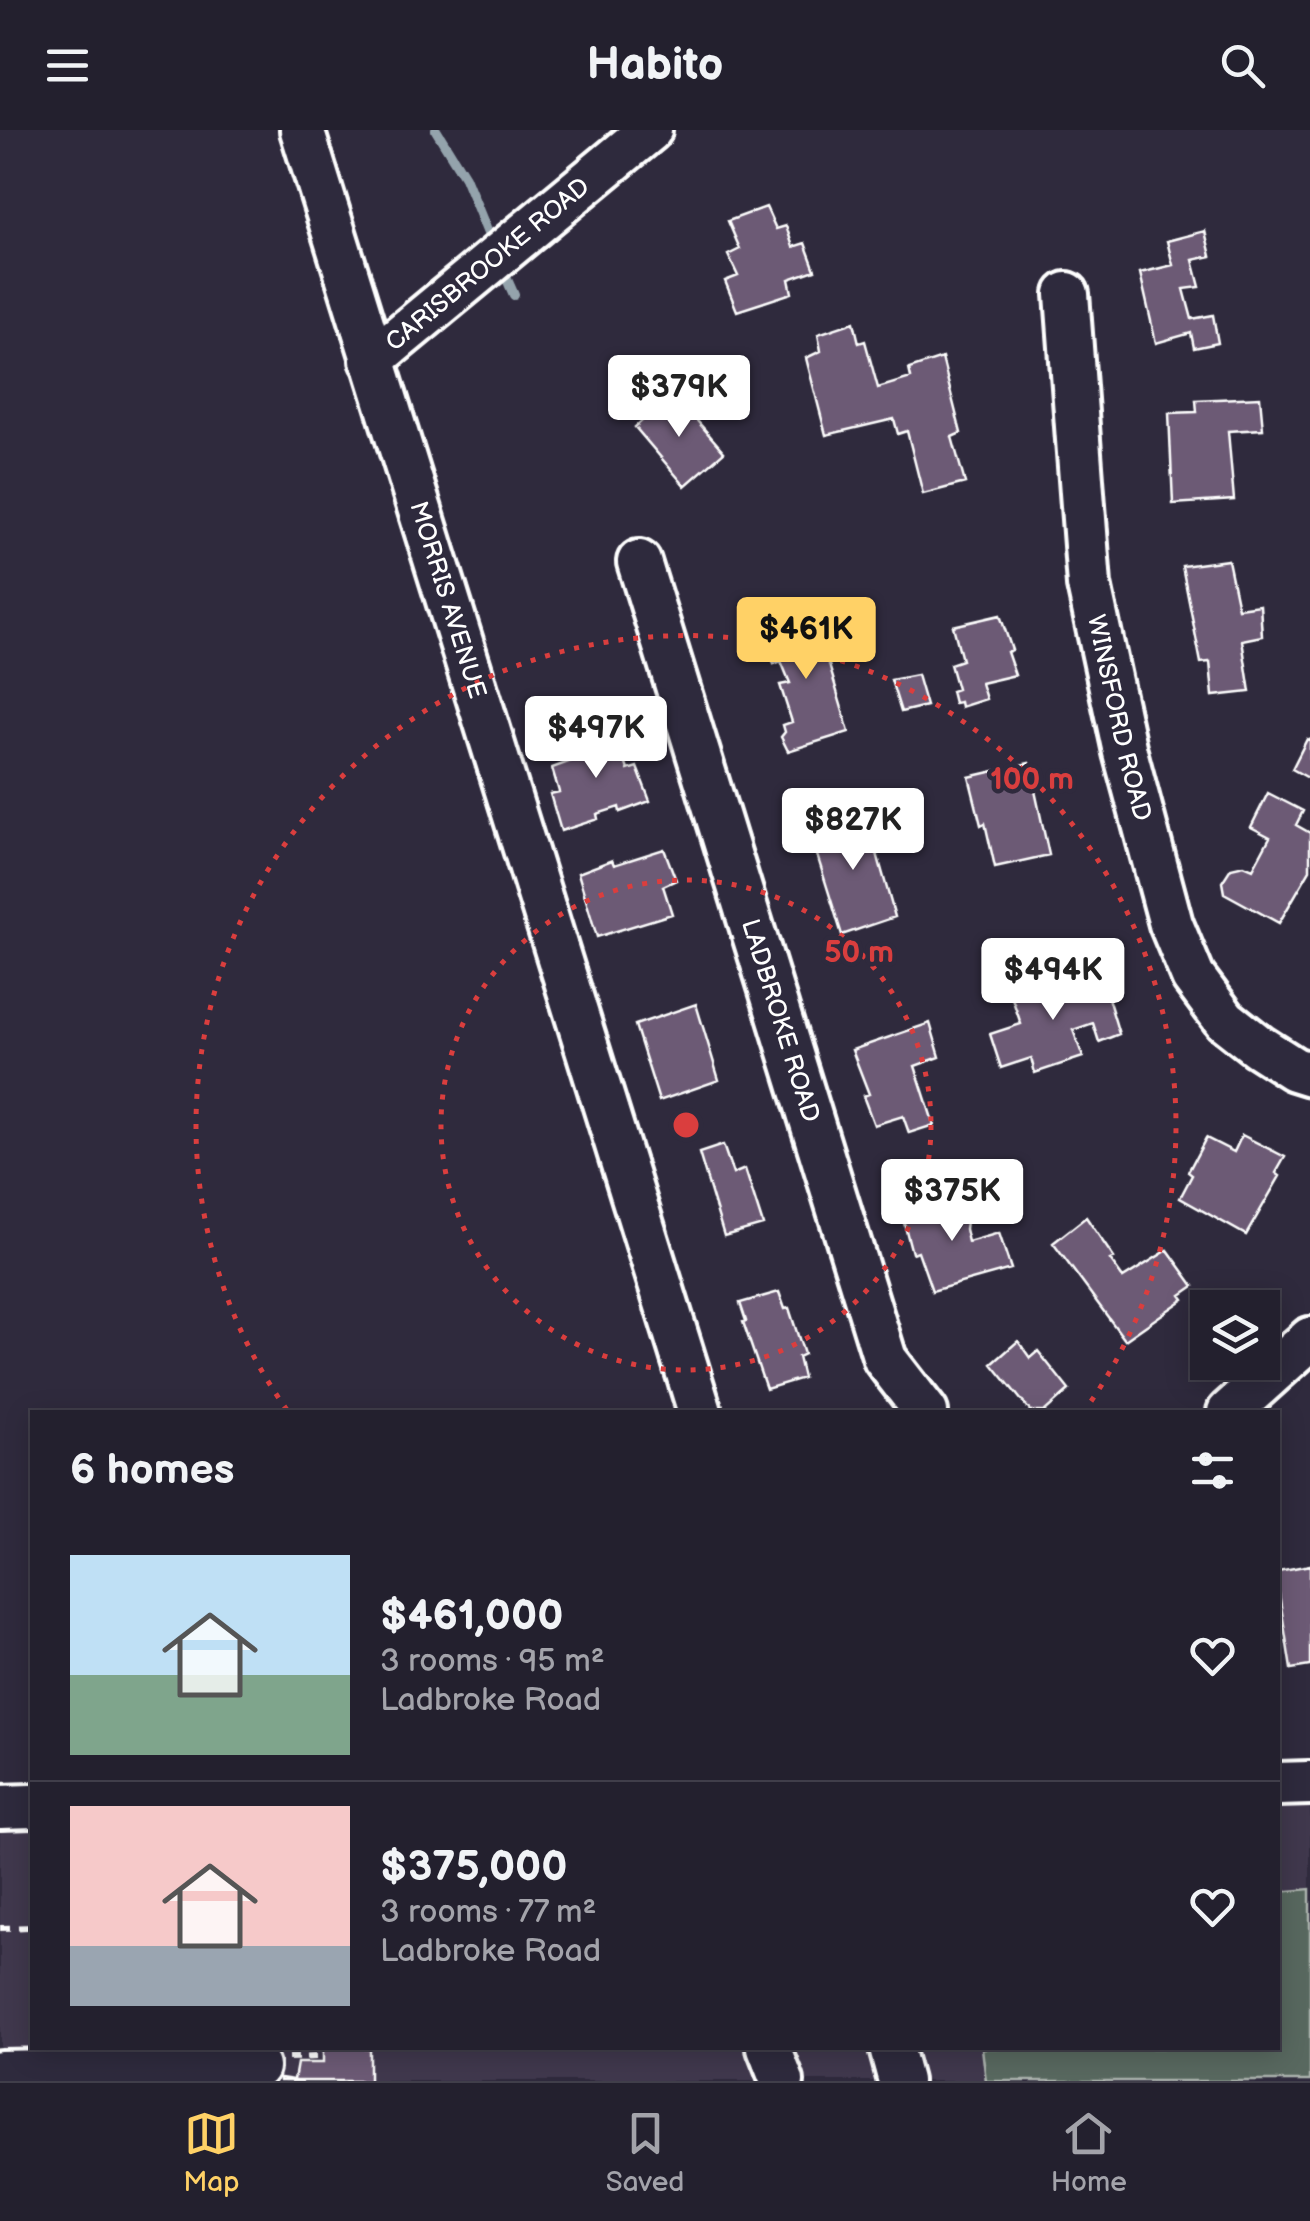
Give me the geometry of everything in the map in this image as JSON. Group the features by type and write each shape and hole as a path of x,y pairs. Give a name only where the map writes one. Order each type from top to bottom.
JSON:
{"street":[{"name":"MORRIS AVENUE","path":"302,130 699,1410"},
{"name":"CARISBROOKE ROAD","path":"372,360 650,130"},
{"name":"WINSFORD ROAD","path":"1068,294 1089,586 1125,752 1170,924 1193,977 1226,1020 1270,1054 1310,1074"},
{"name":"LADBROKE ROAD","path":"639,562 886,1360 924,1410"},
{"path":"1231,1410 1310,1339"},
{"path":"1280,1784 1310,1783"},
{"path":"0,1807 30,1806"},
{"path":"770,2050 782,2081"},
{"path":"892,2050 900,2081"},
{"path":"1,2072 257,2067"}],"path":[{"path":"0,1928 30,1927"}],"shaded area":[{"path":"1280,1783 1310,1783 1310,2081 900,2081 891,2050 1280,2050"},
{"path":"30,1828 30,2050 871,2050 879,2081 0,2081 0,1829"},
{"path":"1310,1889 1310,2081 986,2081 982,2050 1280,2050 1280,1892"}],"building":[{"path":"766,207 776,229 786,226 793,247 805,243 815,270 789,279 792,293 737,311 725,281 738,276 728,255 740,249 728,221"},
{"path":"1205,231 1211,256 1193,260 1200,287 1184,289 1192,319 1213,315 1218,343 1194,348 1191,333 1156,343 1140,273 1173,265 1167,241"},
{"path":"854,322 859,343 865,341 878,388 911,378 909,369 942,358 961,433 952,437 965,483 923,494 907,431 898,434 894,419 826,435 806,358 821,351 818,334"},
{"path":"673,393 724,452 685,486 635,427"},
{"path":"1260,397 1263,429 1228,431 1234,500 1173,504 1169,413 1197,412 1196,400"},
{"path":"1228,560 1238,608 1260,605 1262,636 1242,640 1250,692 1213,696 1210,662 1201,663 1182,566"},
{"path":"813,611 849,732 788,751 781,737 785,732 783,725 792,722 780,685 790,683 781,661 774,664 762,625"},
{"path":"1000,615 1012,650 1007,652 1015,675 981,683 986,699 961,707 960,702 954,703 951,691 957,689 950,664 962,660 953,626"},
{"path":"917,675 926,706 901,712 891,680"},
{"path":"611,720 628,770 637,767 650,801 620,812 619,807 597,814 598,819 561,831 550,794 559,792 552,768 577,759 575,752 591,748 584,730"},
{"path":"1307,739 1310,740 1310,779 1292,769"},
{"path":"1029,763 1049,855 995,867 969,777"},
{"path":"1268,793 1303,811 1296,825 1310,833 1310,870 1279,923 1224,893 1222,882 1231,868 1244,865 1253,869 1270,837 1251,827"},
{"path":"851,809 856,821 867,818 895,917 842,935 812,839 828,835 822,819"},
{"path":"664,849 676,880 663,886 672,914 597,937 578,873 612,860 614,865"},
{"path":"1077,970 1084,996 1105,988 1119,1034 1099,1042 1093,1023 1073,1030 1083,1057 1035,1073 1031,1058 1001,1068 990,1034 1021,1024 1010,992"},
{"path":"696,1004 719,1080 659,1101 635,1025"},
{"path":"930,1023 940,1057 915,1066 934,1125 909,1133 903,1116 874,1125 863,1096 869,1094 852,1050"},
{"path":"1242,1135 1285,1157 1276,1173 1280,1176 1246,1235 1180,1198 1206,1138 1234,1152"},
{"path":"723,1145 733,1174 745,1169 763,1225 724,1236 699,1153"},
{"path":"952,1184 960,1211 967,1213 968,1242 999,1233 1011,1269 932,1291 918,1251 912,1253 903,1219 933,1212 927,1191"},
{"path":"1086,1217 1123,1278 1168,1250 1194,1286 1181,1295 1184,1299 1125,1340 1053,1243"},
{"path":"779,1292 785,1309 789,1308 804,1354 798,1357 803,1378 766,1389 740,1303"},
{"path":"1018,1341 1030,1358 1038,1351 1069,1390 1046,1410 1029,1410 992,1364"},
{"path":"1310,1565 1310,1666 1291,1669 1280,1600 1280,1571"},
{"path":"323,2050 369,2050 369,2081 280,2081 294,2080 297,2063 323,2063"}],"waterway":[{"path":"436,130 465,177 494,248"},
{"path":"502,268 514,295"}]}
